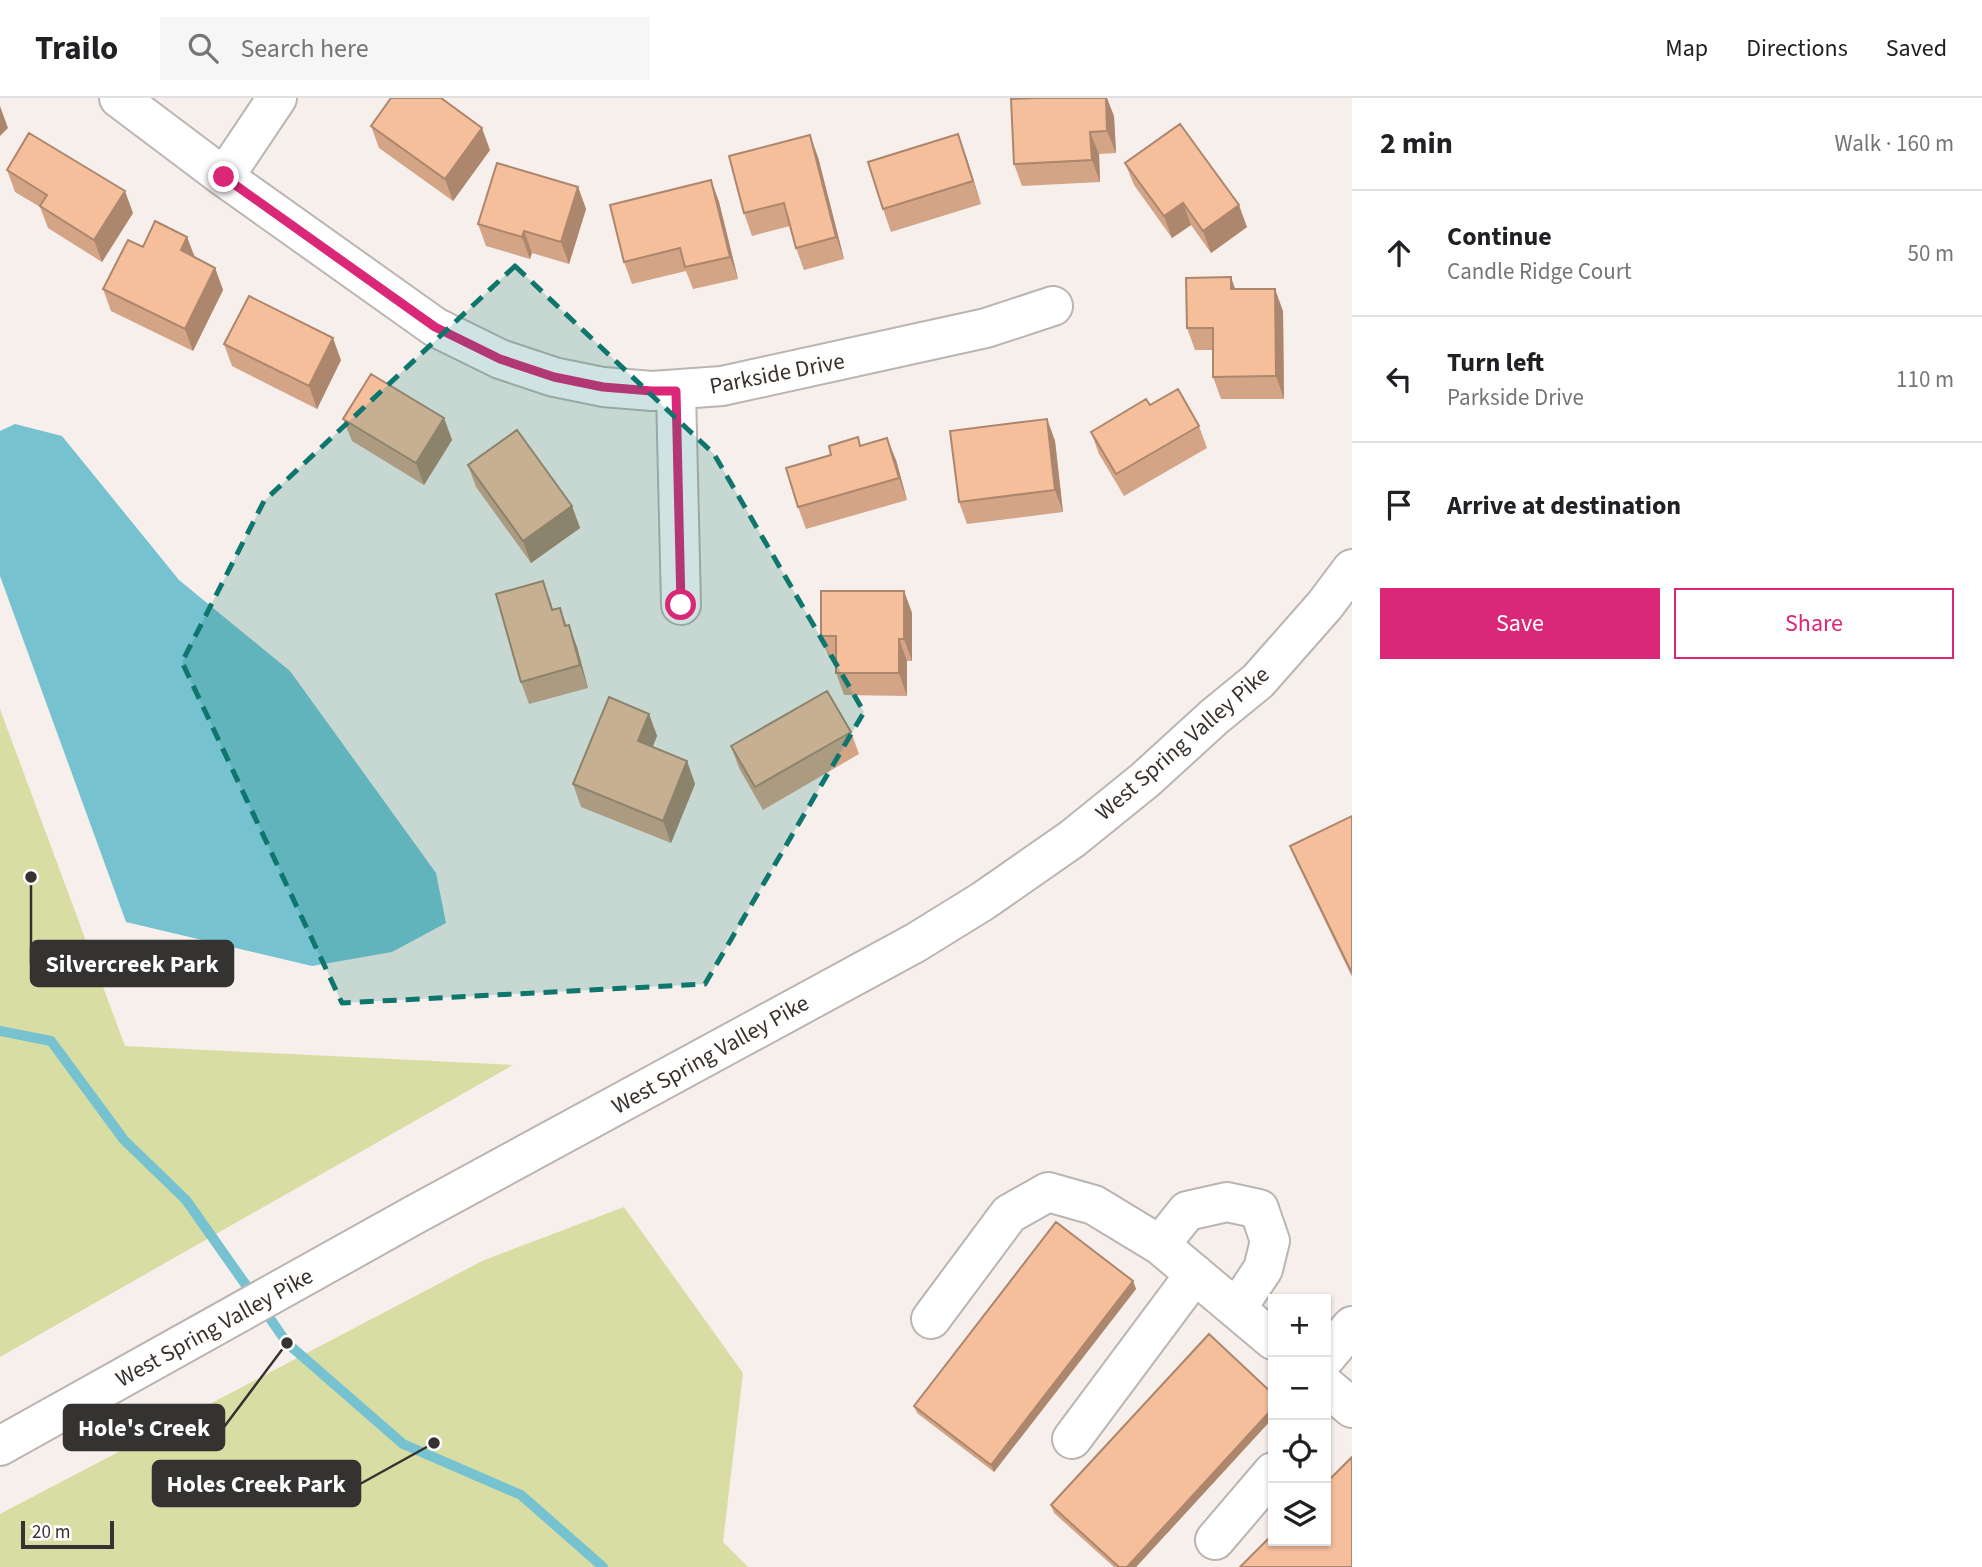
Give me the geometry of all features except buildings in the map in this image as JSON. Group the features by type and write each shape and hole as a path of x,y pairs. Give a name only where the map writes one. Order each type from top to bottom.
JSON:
{"street":[{"name":"Parkside Drive","path":"119,98 224,177 435,327 500,359 554,377 603,387 652,391 722,386 986,328 1053,306"},
{"path":"224,177 277,98"},
{"path":"676,391 681,605"},
{"name":"West Spring Valley Pike","path":"0,1446 414,1215 915,943 994,893 1072,839 1258,681 1325,605 1352,569"},
{"path":"931,1319 1009,1214 1048,1192 1094,1205 1160,1245 1268,1336"},
{"path":"1160,1245 1187,1211 1227,1202 1259,1209 1270,1241 1263,1269 1237,1308"},
{"path":"1072,1439 1195,1274"},
{"path":"1331,1351 1352,1326"},
{"path":"1216,1540 1268,1478"}],"highlighted area":[{"path":"515,266 714,454 864,712 705,984 342,1003 182,662 264,501"}],"green space":[{"path":"0,709 125,1046 513,1065 0,1357"},
{"path":"624,1207 743,1373 723,1542 748,1567 0,1567 0,1514 482,1261"}],"water":[{"path":"15,424 62,436 179,580 290,671 436,873 446,923 392,952 312,966 126,922 0,576 0,431"}],"waterway":[{"path":"0,1031 51,1041 124,1140 186,1200 253,1295"},
{"path":"262,1307 287,1343 403,1444 521,1495 603,1567"}],"place":[{"name":"Silvercreek Park","path":"31,877"},
{"name":"Hole's Creek","path":"287,1343"},
{"name":"Holes Creek Park","path":"434,1443"}],"route":[{"path":"224,177 435,327 500,359 554,377 603,387 676,391 681,605"}]}
